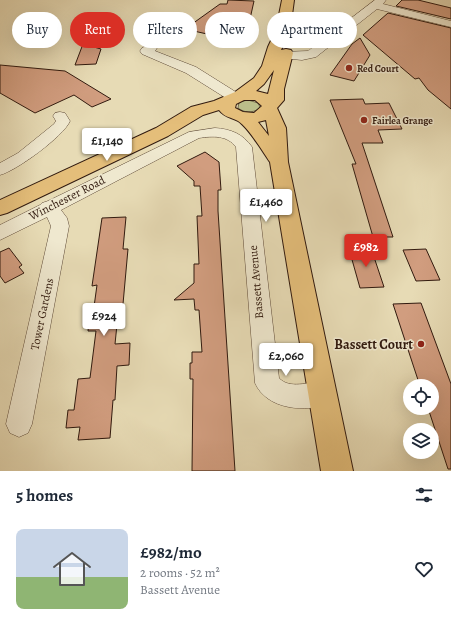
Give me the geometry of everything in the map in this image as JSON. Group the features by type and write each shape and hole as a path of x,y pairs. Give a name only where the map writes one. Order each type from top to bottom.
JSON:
{"main road":[{"path":"286,12 288,0"},
{"path":"276,48 265,74 259,81 234,98 227,109 230,112 242,117 256,130 279,162"},
{"path":"270,108 276,100 276,89 286,55 286,48"},
{"path":"234,98 252,95 263,98 269,103 274,116 279,162 337,471"},
{"name":"Winchester Road","path":"0,208 162,132 180,120 198,111 234,98"},
{"name":"Winchester Road","path":"162,132 207,122 263,115 270,108"}],"street":[{"path":"286,55 302,56 312,54 378,2 448,24"},
{"path":"145,51 191,70 234,98"},
{"path":"0,170 24,156 61,126 63,121 60,116"},
{"name":"Winchester Road","path":"0,233 48,207 194,135 204,132 223,133"},
{"name":"Bassett Avenue","path":"223,133 233,136 240,141 244,148 265,375 267,383 272,390 280,394 302,396 322,395"},
{"name":"Tower Gardens","path":"19,424 60,226 58,218 48,207"}],"green space":[{"path":"248,100 258,103 260,107 259,109 248,112 238,108 239,102"}],"building":[{"path":"228,0 254,1 252,12 209,12 220,4 227,4"},
{"path":"402,0 418,0 451,8 451,19 396,6"},
{"path":"388,13 451,28 451,109 428,90 419,78 415,79 363,35"},
{"path":"205,15 205,34 197,32 197,20"},
{"name":"Red Court","path":"360,38 370,55 354,81 330,75 349,48 357,48 357,40"},
{"path":"81,48 101,49 96,64 75,65"},
{"path":"0,65 65,71 111,99 92,107 74,95 35,113 0,93"},
{"path":"363,99 365,104 389,103 402,129 378,130 383,143 362,143 393,237 373,237 352,164 356,164 330,100"},
{"path":"205,152 219,162 221,190 218,190 218,211 235,471 192,471 193,379 190,379 190,363 192,363 192,352 202,352 199,310 195,310 194,299 174,300 194,283 194,264 199,264 197,216 202,216 200,186 194,186 194,181 177,166"},
{"path":"126,217 123,249 128,249 123,304 119,305 115,344 130,343 129,365 117,366 115,400 113,400 110,438 78,440 80,427 66,428 68,410 74,410 78,379 90,378 96,331 88,331 90,314 93,314 97,285 92,286 102,218"},
{"path":"9,248 22,265 19,267 24,273 5,283 0,276 0,252"},
{"path":"371,248 384,287 360,288 349,249"},
{"path":"426,249 440,280 416,281 403,250"},
{"name":"Bassett Court","path":"421,303 451,384 451,469 448,469 439,442 439,423 433,423 430,415 439,415 439,379 418,379 393,304"}],"place":[{"name":"Red Court","path":"349,68"},
{"name":"Fairlea Grange","path":"364,120"},
{"name":"Bassett Court","path":"421,344"}]}
